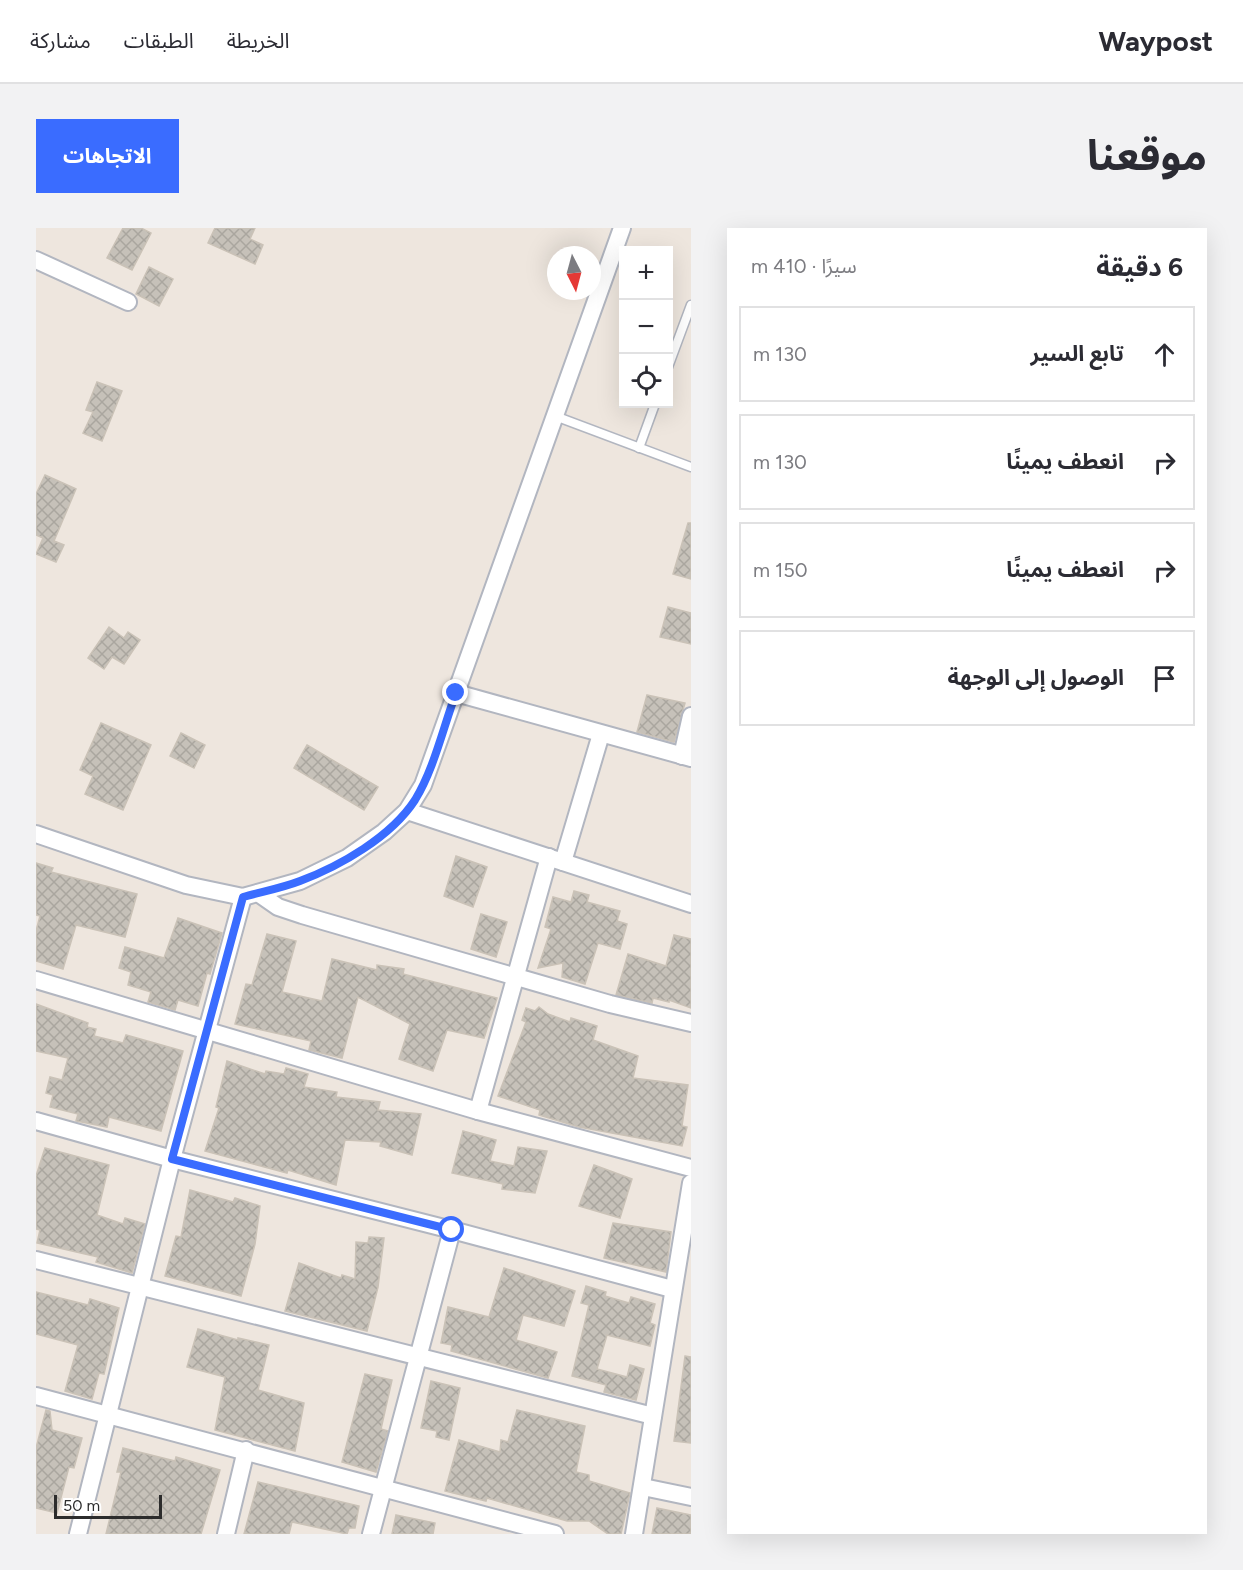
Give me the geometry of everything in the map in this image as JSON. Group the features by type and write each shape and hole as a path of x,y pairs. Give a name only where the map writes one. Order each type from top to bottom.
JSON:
{"street":[{"path":"250,895 300,881 347,858 384,832 407,811 423,785 622,228"},
{"path":"36,260 128,302"},
{"path":"456,693 686,757 691,716"},
{"path":"478,1111 514,976 602,734"},
{"path":"407,811 691,904"},
{"path":"36,834 186,885 250,895 302,915 610,1004 691,1023"},
{"path":"78,1534 206,1030 250,895"},
{"path":"36,980 478,1111 691,1168"},
{"path":"36,1121 172,1159 672,1289"},
{"path":"634,1534 691,1183"},
{"path":"371,1534 452,1230"},
{"path":"36,1260 653,1416"},
{"path":"36,1396 383,1486 510,1528 555,1534"},
{"path":"226,1534 246,1450"},
{"path":"643,1487 691,1497"}],"lane":[{"path":"673,356 691,305"},
{"path":"639,448 654,408"},
{"path":"555,416 691,467"}],"building":[{"path":"123,228 141,228 151,233 132,270 107,258"},
{"path":"215,228 255,228 250,239 263,245 255,264 208,243"},
{"path":"149,267 173,279 159,306 136,294"},
{"path":"97,382 122,391 102,441 83,433 93,412 86,410"},
{"path":"45,475 76,489 54,541 64,545 56,562 36,554 43,538 36,535 36,494"},
{"path":"688,523 691,523 691,579 673,574"},
{"path":"668,607 691,613 691,644 660,637"},
{"path":"109,627 124,638 128,632 140,640 124,664 112,657 104,669 88,658"},
{"path":"647,695 685,703 674,742 637,732"},
{"path":"101,723 151,745 123,810 85,794 93,776 80,770"},
{"path":"181,733 205,745 194,768 170,756"},
{"path":"307,745 378,787 364,810 294,768"},
{"path":"456,856 487,867 473,907 444,896"},
{"path":"36,863 53,868 51,872 137,894 125,937 76,925 63,969 36,961 36,931 40,916 36,915"},
{"path":"574,891 589,895 587,902 620,911 617,921 627,924 620,949 598,943 585,984 562,977 563,963 538,968 551,929 545,927 553,897 571,902"},
{"path":"481,914 507,922 496,957 471,949"},
{"path":"178,918 222,933 198,1006 178,1000 175,1010 148,1002 151,992 128,985 131,972 119,968 125,947 164,958"},
{"path":"267,934 296,941 282,992 322,1001 332,959 377,970 377,965 404,969 403,974 497,998 484,1038 447,1030 433,1071 399,1059 410,1024 358,997 342,1058 309,1050 311,1041 235,1024 246,984 252,985"},
{"path":"674,935 691,939 691,1008 669,1000 669,1002 653,998 652,1003 616,995 628,954 666,966"},
{"path":"36,1004 88,1023 87,1027 96,1029 94,1036 123,1043 126,1035 183,1051 161,1131 109,1117 107,1127 76,1121 78,1114 50,1107 53,1095 46,1093 50,1077 62,1080 68,1058 36,1051"},
{"path":"539,1007 548,1014 570,1022 571,1018 597,1026 593,1040 638,1056 633,1078 688,1085 682,1126 687,1127 682,1146 579,1127 539,1115 540,1110 498,1096 526,1022 522,1020 526,1008 535,1011"},
{"path":"227,1061 265,1074 266,1071 284,1074 286,1068 308,1074 304,1087 337,1092 336,1097 380,1102 378,1110 421,1114 412,1155 380,1146 381,1142 345,1140 336,1185 288,1170 287,1173 205,1151 219,1108 216,1107"},
{"path":"463,1131 496,1140 490,1161 514,1166 518,1147 547,1151 535,1193 502,1189 503,1184 452,1173"},
{"path":"45,1148 109,1165 97,1215 123,1224 125,1218 145,1224 132,1273 96,1262 98,1257 37,1243 40,1230 36,1229 36,1176"},
{"path":"594,1165 632,1179 620,1218 579,1206"},
{"path":"190,1190 233,1202 235,1198 260,1206 255,1244 241,1296 165,1276 176,1236 181,1237"},
{"path":"613,1223 671,1232 666,1272 604,1258"},
{"path":"369,1237 384,1238 378,1287 367,1331 285,1311 299,1263 341,1278 342,1275 355,1279 356,1242 368,1243"},
{"path":"504,1268 575,1291 564,1326 523,1315 516,1340 557,1352 548,1378 451,1351 452,1345 441,1343 448,1307 489,1317"},
{"path":"586,1286 606,1292 605,1296 629,1303 631,1297 655,1304 650,1323 655,1325 650,1346 607,1335 597,1369 627,1377 630,1365 644,1369 636,1400 604,1392 606,1385 572,1376 589,1305 581,1303"},
{"path":"36,1292 88,1305 90,1299 119,1308 104,1374 99,1373 92,1399 65,1391 78,1345 36,1334"},
{"path":"198,1329 238,1340 238,1338 269,1345 258,1390 304,1403 295,1451 215,1430 225,1377 187,1367"},
{"path":"685,1356 691,1357 691,1443 674,1441"},
{"path":"365,1374 392,1380 381,1429 388,1431 376,1472 342,1462"},
{"path":"431,1381 460,1388 449,1440 436,1437 437,1431 421,1428"},
{"path":"46,1410 50,1411 52,1430 82,1438 74,1468 69,1467 57,1513 36,1508 36,1448"},
{"path":"517,1410 585,1426 576,1472 589,1475 589,1481 630,1493 621,1534 608,1534 589,1521 567,1521 487,1498 486,1501 445,1491 459,1440 500,1452 501,1440 508,1442"},
{"path":"123,1448 175,1461 176,1457 220,1470 201,1534 106,1534 121,1472 117,1472"},
{"path":"258,1482 359,1506 355,1528 349,1528 347,1534 292,1522 289,1534 244,1534"},
{"path":"657,1508 691,1515 691,1534 652,1534"},
{"path":"396,1515 435,1523 433,1534 392,1534"}],"route":[{"path":"452,1230 172,1159 243,897 300,881 347,858 384,832 407,811 423,785 456,693"}]}
